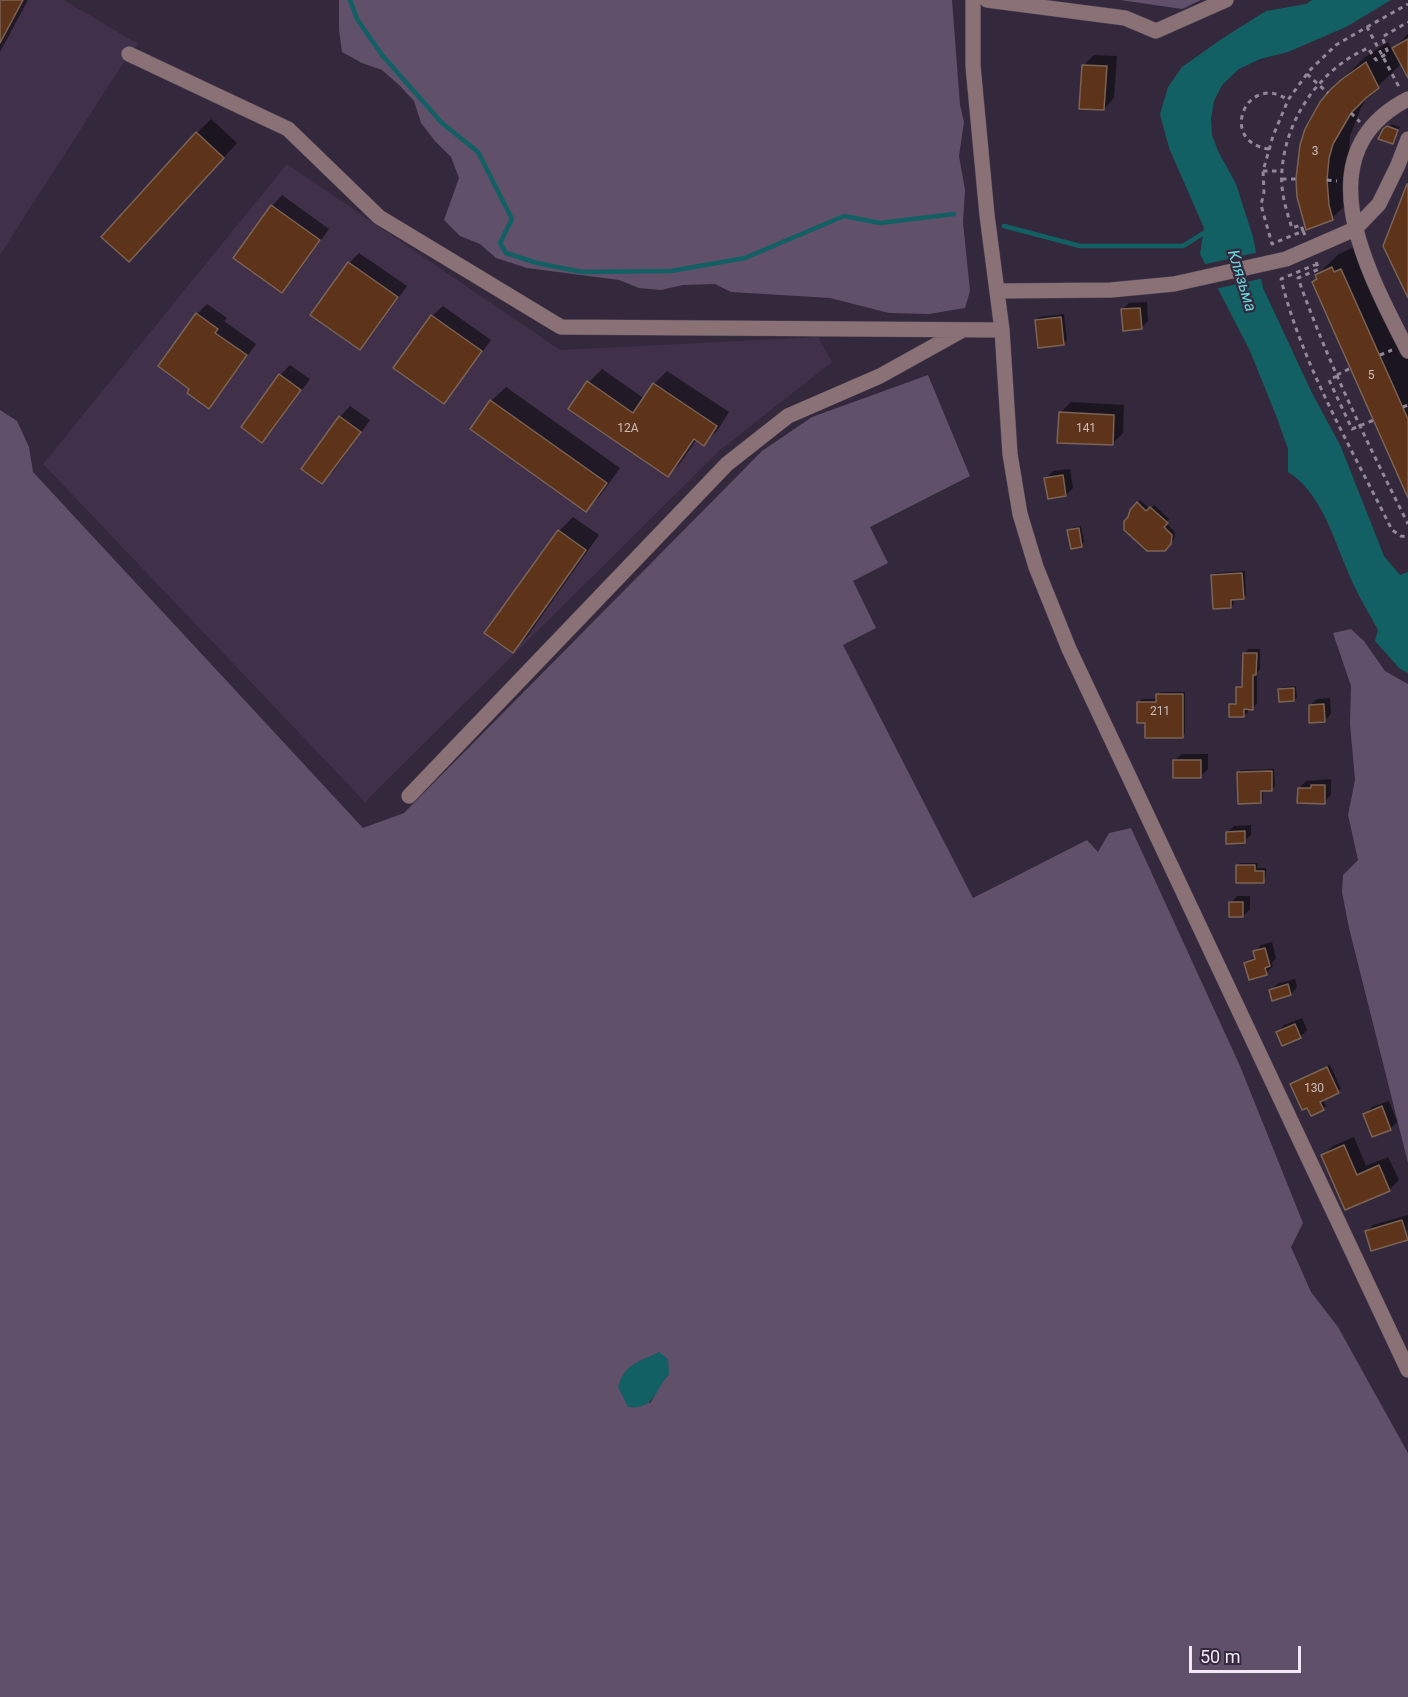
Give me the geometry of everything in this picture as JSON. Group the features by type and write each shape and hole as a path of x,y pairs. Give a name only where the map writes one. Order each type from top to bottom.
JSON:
{"street":[{"path":"973,0 973,66 987,215 1002,330 1010,454 1020,514 1036,567 1069,649 1408,1370"},
{"path":"987,0 1125,18 1156,31 1226,0"},
{"path":"129,54 288,129 379,217 561,327 1002,330"},
{"path":"1407,99 1376,120 1365,133 1351,171 1350,189 1355,229 1364,258 1408,351"},
{"path":"997,291 1111,290 1174,284 1286,259 1355,229 1379,204 1408,139"},
{"path":"409,796 727,464 788,416 880,376 964,330"}],"path":[{"path":"1408,4 1336,45 1307,74 1288,100 1263,171 1264,192 1261,205 1272,244 1302,232 1301,225 1292,228 1285,208 1282,179 1285,148 1296,120 1319,84 1335,68 1366,49 1370,50 1376,60 1383,57 1388,53 1382,37 1408,22"},
{"path":"1368,27 1407,99"},
{"path":"1307,74 1328,93"},
{"path":"1269,149 1254,145 1244,134 1241,126 1243,111 1252,98 1259,95 1275,94 1288,100"},
{"path":"1351,113 1362,123"},
{"path":"1263,171 1282,171"},
{"path":"1282,179 1296,179"},
{"path":"1327,180 1341,181"},
{"path":"1314,258 1319,270 1298,279 1337,375 1408,524"},
{"path":"1317,264 1281,279 1299,337 1392,530 1401,536 1408,537"},
{"path":"1380,356 1392,350"},
{"path":"1351,368 1329,380 1352,429 1374,420"},
{"path":"1403,407 1408,405"},
{"path":"1333,410 1341,406"}],"shaded area":[{"path":"0,0 64,0 138,44 129,54 0,255"},
{"path":"339,0 952,0 960,105 964,122 959,156 965,190 963,222 970,291 965,308 929,314 889,313 830,298 731,292 715,284 683,285 661,290 639,288 619,280 527,268 496,258 480,244 460,236 444,220 459,178 451,157 421,123 414,101 399,85 382,70 362,63 342,52"},
{"path":"1120,0 1201,0 1182,9"},
{"path":"287,164 560,350 818,337 832,362 720,450 365,802 43,464"},
{"path":"928,375 970,476 870,527 888,563 853,581 876,628 843,645 973,898 1087,840 1098,852 1109,833 1131,828 1240,1066 1303,1223 1291,1247 1311,1292 1338,1327 1408,1453 1408,1697 0,1697 0,410 17,421 29,447 33,472 363,828 404,813 762,451 812,417","holes":["650,1357 669,1374 661,1383 650,1404 639,1361"]},
{"path":"1351,629 1364,641 1385,671 1408,684 1408,1163 1342,892 1343,875 1358,860 1348,815 1355,780 1350,724 1351,686 1333,633"}],"water":[{"name":"Клязьма","path":"1312,0 1391,0 1346,27 1288,52 1260,59 1239,69 1222,85 1214,101 1211,119 1212,135 1236,184 1253,237 1263,288 1311,391 1341,447 1384,556 1400,575 1408,572 1408,673 1400,669 1375,641 1378,630 1353,583 1324,515 1309,491 1288,472 1288,449 1250,351 1200,254 1204,228 1169,148 1160,114 1168,87 1182,67 1266,11 1306,4"},
{"path":"659,1352 668,1359 669,1374 649,1402 644,1406 628,1407 618,1387 621,1379 634,1364"}],"pier":[{"path":"1259,252 1264,278 1215,289 1202,265"}],"building":[{"path":"0,0 23,0 0,43"},
{"path":"1408,39 1408,78 1392,48"},
{"path":"1366,62 1379,88 1351,113 1333,144 1327,180 1333,220 1306,230 1297,197 1296,179 1300,145 1305,129 1320,102 1330,90"},
{"path":"1082,65 1107,66 1104,110 1079,109"},
{"path":"1387,126 1398,130 1393,144 1378,139"},
{"path":"196,132 224,158 129,262 101,237"},
{"path":"1408,184 1408,298 1383,246"},
{"path":"271,205 320,240 282,293 233,258"},
{"path":"348,262 398,297 360,350 310,315"},
{"path":"1332,267 1334,272 1341,269 1408,419 1408,498 1312,282 1317,279 1315,275"},
{"path":"1140,308 1142,329 1123,331 1121,309"},
{"path":"196,313 218,329 215,333 247,355 209,409 187,393 189,389 158,366"},
{"path":"431,315 482,351 444,404 393,368"},
{"path":"1061,317 1064,345 1038,348 1035,320"},
{"path":"279,374 301,390 262,443 241,427"},
{"path":"587,381 633,413 653,383 717,426 704,446 694,439 668,477 568,409"},
{"path":"490,400 607,483 586,512 470,429"},
{"path":"1059,412 1114,415 1113,445 1057,443"},
{"path":"339,416 361,432 322,484 301,469"},
{"path":"1063,475 1066,496 1048,499 1044,478"},
{"path":"1137,502 1146,511 1150,507 1168,523 1164,527 1172,535 1171,544 1165,551 1147,551 1124,530 1124,521"},
{"path":"1079,528 1082,547 1071,549 1067,530"},
{"path":"558,530 586,550 513,653 484,633"},
{"path":"1242,573 1244,599 1231,600 1231,608 1213,609 1211,575"},
{"path":"1243,653 1257,653 1256,675 1253,675 1253,710 1244,709 1244,717 1229,717 1229,704 1236,704 1236,687 1242,687"},
{"path":"1294,688 1294,701 1279,702 1278,689"},
{"path":"1156,694 1183,694 1183,738 1145,738 1145,723 1137,723 1137,702 1156,702"},
{"path":"1324,704 1325,722 1309,723 1309,705"},
{"path":"1173,760 1201,760 1201,778 1173,778"},
{"path":"1272,771 1272,791 1261,791 1261,803 1238,804 1237,772"},
{"path":"1311,785 1325,785 1325,804 1297,803 1298,788 1311,788"},
{"path":"1245,831 1245,843 1226,844 1226,832"},
{"path":"1236,865 1255,865 1255,871 1264,871 1264,883 1236,883"},
{"path":"1229,902 1243,902 1243,917 1229,917"},
{"path":"1265,948 1270,966 1265,968 1267,975 1249,980 1244,963 1255,959 1253,951"},
{"path":"1288,984 1291,995 1272,1001 1269,990"},
{"path":"1295,1024 1301,1038 1282,1046 1276,1032"},
{"path":"1327,1067 1339,1093 1320,1102 1324,1110 1311,1116 1307,1108 1302,1110 1290,1084"},
{"path":"1382,1106 1391,1130 1372,1137 1363,1114"},
{"path":"1344,1145 1357,1175 1379,1165 1390,1191 1345,1210 1321,1155"},
{"path":"1402,1220 1408,1240 1371,1251 1365,1231"}],"waterway":[{"path":"350,0 357,19 382,55 442,123 478,152 512,219 500,243 506,253 537,263 582,272 671,271 745,258 844,216 880,223 954,214"},
{"path":"1004,226 1080,246 1183,246 1207,231"}]}
